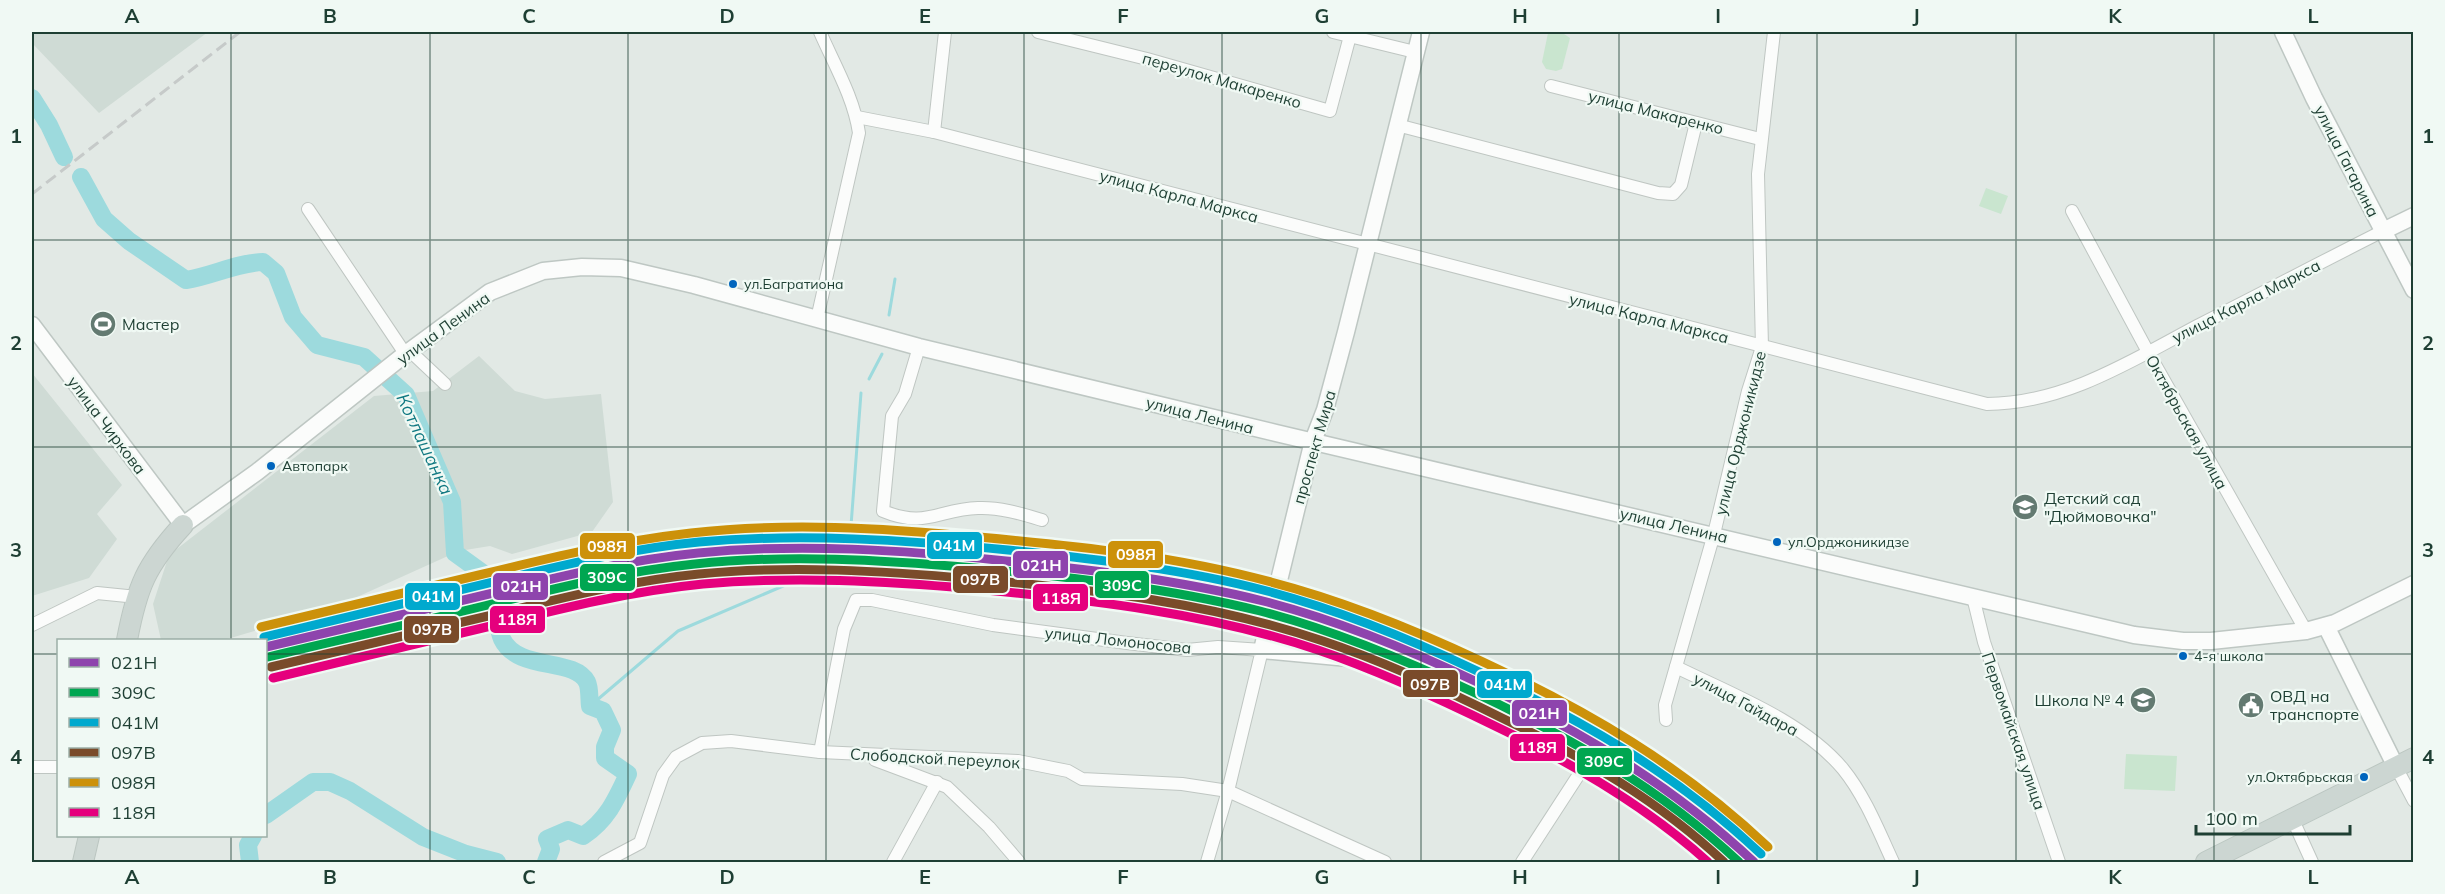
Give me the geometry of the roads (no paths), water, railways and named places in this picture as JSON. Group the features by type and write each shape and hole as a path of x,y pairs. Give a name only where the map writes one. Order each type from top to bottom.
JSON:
{"main road":[{"name":"проспект Мира","path":"1262,650 1313,441 1325,410 1421,32"},
{"name":"улица Гагарина","path":"2283,32 2314,98 2414,290"},
{"name":"улица Карла Маркса","path":"2383,231 2414,216"},
{"name":"улица Ленина","path":"127,639 142,580 157,553 183,525 257,472 404,356 490,292 543,271 561,268 621,268 694,285 919,346 2134,635 2183,641 2236,640 2306,632 2326,626 2414,584"},
{"name":"улица Чиркова","path":"32,325 183,525"},
{"path":"2206,862 2405,762 2326,626"},
{"name":"улица Ломоносова","path":"1262,650 1321,653 1359,659 1483,711 1585,765 1659,811 1723,862"},
{"path":"83,862 88,837"}],"street":[{"path":"817,319 859,133 847,93 819,32"},
{"path":"934,132 945,32"},
{"name":"переулок Макаренко","path":"1038,32 1147,58 1330,111 1350,36"},
{"path":"1333,32 1415,52"},
{"name":"улица Орджоникидзе","path":"1666,720 1665,705 1714,534 1748,392 1762,347 1758,174 1760,139 1774,32"},
{"name":"улица Макаренко","path":"1551,86 1760,139"},
{"name":"улица Карла Маркса","path":"856,117 934,132 1367,246 1987,404 2026,402 2061,393 2148,352 2383,231"},
{"path":"1397,125 1673,194 1681,185 1696,123"},
{"path":"308,209 404,356 445,384"},
{"name":"Октябрьская улица","path":"2072,211 2148,352 2306,632"},
{"path":"919,346 905,394 892,416 883,512 912,520 935,518 979,508 1008,511 1042,520"},
{"path":"32,625 97,593 137,597"},
{"name":"Первомайская улица","path":"1973,597 1984,642 2059,862"},
{"name":"улица Ломоносова","path":"820,752 844,629 856,600 872,600 993,625 1127,643 1187,650 1218,647 1262,650"},
{"name":"проспект Мира","path":"1208,862 1228,791 1262,650"},
{"name":"улица Гайдара","path":"1676,667 1762,709 1802,732 1843,769 1875,823 1893,862"},
{"name":"Слободской переулок","path":"604,862 640,843 663,775 676,757 702,743 731,741 820,752 1018,761 1068,771 1082,779 1182,784 1228,791 1385,862"},
{"path":"860,754 947,787 966,804 1019,862"},
{"path":"2405,762 2414,801"},
{"path":"1522,862 1585,765"},
{"path":"32,767 57,767"},
{"path":"893,862 937,782"},
{"path":"2292,818 2312,862"}],"waterway":[{"name":"Котлашанка","path":"32,98 49,125 64,157"},
{"name":"Котлашанка","path":"81,177 104,219 129,241 186,280 263,262 276,273 293,317 317,345 364,357 406,395 452,502 455,553 484,574 491,586"},
{"path":"889,315 895,279"},
{"path":"869,379 882,354"},
{"path":"850,539 861,393"},
{"path":"590,706 678,631 846,559"},
{"name":"Котлашанка","path":"495,602 500,635 510,649 532,661 570,669 580,674 587,682 590,706 603,711 612,730 605,747 605,758 628,774 610,809 591,830 583,836 568,830 547,839 551,849 546,862"},
{"name":"Котлашанка","path":"267,814 313,782 330,782 350,791 423,837 466,854 497,862"},
{"name":"Котлашанка","path":"250,862 248,845 252,837"}],"railway":[{"path":"32,194 240,32"}],"place":[{"name":"ул.Багратиона","path":"733,284"},
{"name":"Мастер","path":"103,324"},
{"name":"Автопарк","path":"271,466"},
{"name":"Детский сад \"Дюймовочка\"","path":"2025,507"},
{"name":"ул.Орджоникидзе","path":"1777,542"},
{"name":"4-я школа","path":"2183,656"},
{"name":"Школа № 4","path":"2143,700"},
{"name":"ОВД на транспорте","path":"2251,705"},
{"name":"ул.Октябрьская","path":"2364,777"}]}
